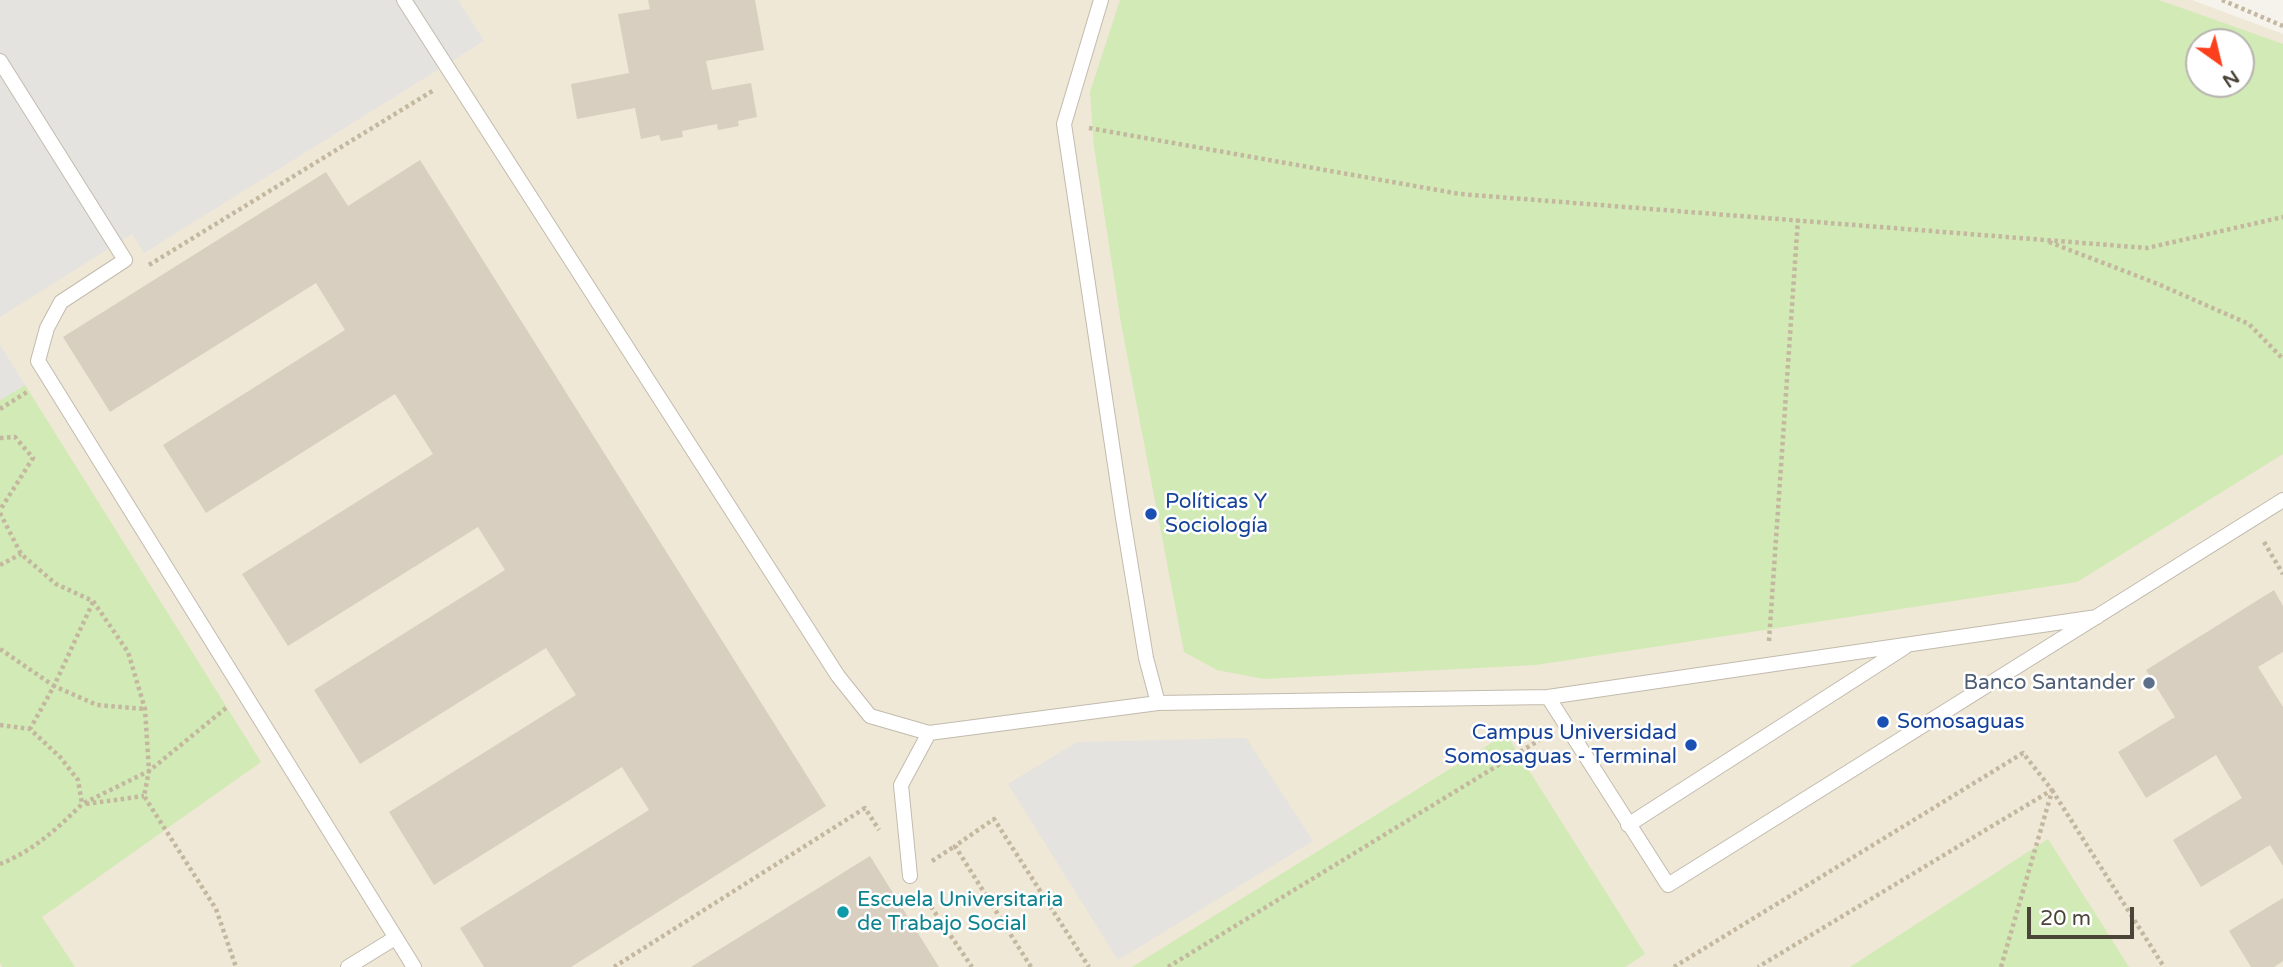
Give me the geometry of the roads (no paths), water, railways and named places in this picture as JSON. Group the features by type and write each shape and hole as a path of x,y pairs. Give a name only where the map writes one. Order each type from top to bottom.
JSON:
{"lane":[{"path":"404,0 838,676 870,716 929,733 1157,703 1548,697 2096,617"},
{"path":"1101,0 1064,124 1123,518 1146,658 1157,703"},
{"path":"0,61 125,260 61,302 47,328 38,361 414,967"},
{"path":"1548,697 1668,885 2283,500"},
{"path":"1628,825 1909,645"},
{"path":"910,876 901,785 929,733"},
{"path":"348,967 395,937"}],"place":[{"name":"Políticas Y Sociología","path":"1151,514"},
{"name":"Banco Santander","path":"2149,683"},
{"name":"Somosaguas","path":"1883,722"},
{"name":"Campus Universidad Somosaguas - Terminal","path":"1691,745"},
{"name":"Escuela Universitaria de Trabajo Social","path":"843,912"}]}
